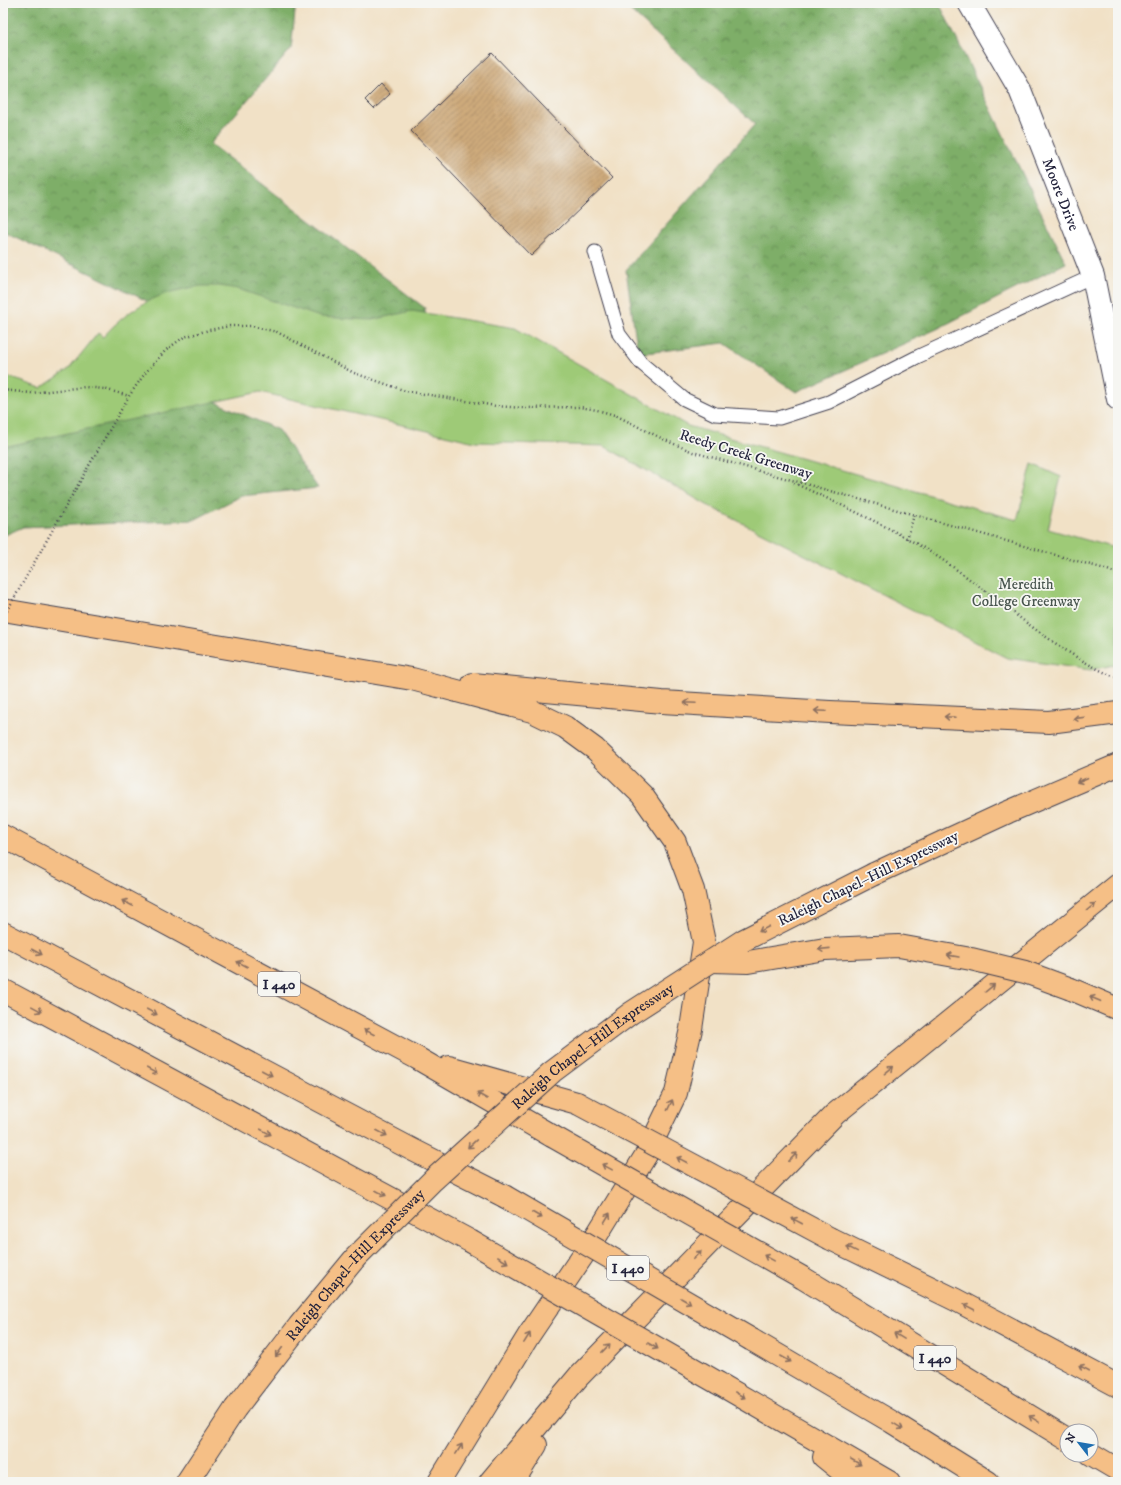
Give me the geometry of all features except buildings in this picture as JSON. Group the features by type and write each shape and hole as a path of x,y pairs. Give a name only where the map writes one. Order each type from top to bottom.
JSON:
{"highway":[{"path":"3,610 412,679 662,702 838,712 1049,722 1118,713"},
{"path":"412,679 532,711 565,727 595,749 642,794 675,842 693,890 704,942 691,1029 676,1093 649,1148 598,1233 529,1335 439,1482"},
{"name":"Raleigh Chapel–Hill Expressway","path":"188,1482 235,1409 299,1326 356,1257 433,1180 552,1072 632,1013 750,936 874,874 1008,812 1118,765"},
{"name":"I 440","path":"3,836 417,1058 803,1278 1059,1434"},
{"path":"490,1482 579,1376 835,1114 1118,885"},
{"name":"I 440","path":"3,933 411,1149 504,1196 892,1422 988,1482"},
{"path":"711,961 748,962 825,949 899,946 971,959 1025,972 1072,989 1118,1010"},
{"path":"3,990 470,1241 889,1482"},
{"path":"417,1058 577,1104 831,1239 956,1300 1118,1386"},
{"path":"513,1482 579,1376"},
{"path":"762,1408 855,1482"},
{"path":"199,1482 235,1409"},
{"path":"1099,1459 1118,1470"}],"street":[{"name":"Moore Drive","path":"970,3 1020,90 1093,276 1118,399"}],"lane":[{"path":"595,252 619,334 642,363 684,399 715,414 779,418 829,402 919,356 1093,276"}],"path":[{"name":"Reedy Creek Greenway","path":"3,618 129,396 146,372 166,350 184,338 208,330 230,326 252,326 277,332 354,373 406,391 496,406 523,408 580,407 616,414 665,440 693,452 1105,569 1118,574"},
{"path":"3,390 31,393 85,387 104,389 129,396"},
{"path":"788,480 890,528 907,538 949,565 1070,654 1091,666 1118,678"},
{"path":"907,538 914,515"}],"green space":[{"path":"3,3 296,3 291,49 210,144 425,308 425,342 184,319 3,231"},
{"path":"622,3 939,3 1066,263 937,329 796,392 724,343 638,354 626,270 755,124"},
{"name":"Meredith College Greenway","path":"201,286 220,286 238,289 320,317 372,320 412,311 515,328 688,426 1017,520 1032,464 1061,477 1048,529 1118,549 1118,664 1091,670 1007,658 707,505 604,446 475,442 260,392 3,447 3,375 41,388 69,369 98,333 103,337 125,316 136,308 159,296"},
{"path":"214,401 278,430 318,488 241,496 194,520 23,527 3,536 3,427"}]}
